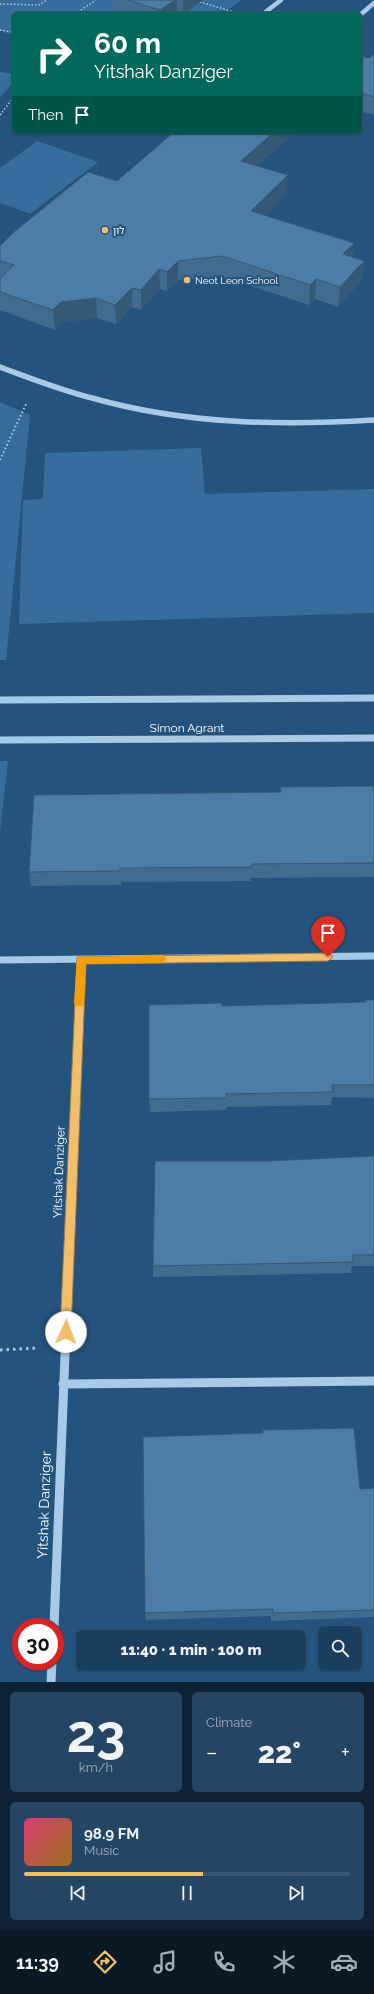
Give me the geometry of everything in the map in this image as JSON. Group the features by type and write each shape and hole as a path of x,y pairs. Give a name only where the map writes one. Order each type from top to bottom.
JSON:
{"street":[{"path":"266,12 281,0"},
{"path":"362,13 374,4"},
{"path":"0,367 65,392 110,405 159,415 226,422 284,425 374,420"},
{"path":"0,700 374,698"},
{"name":"Simon Agrant","path":"0,740 374,738"},
{"path":"0,960 374,956"},
{"name":"Yitshak Danziger","path":"54,1618 81,960"},
{"path":"63,1384 374,1381"},
{"path":"51,1682 52,1670"}],"path":[{"path":"0,4 39,5 47,0"},
{"path":"78,12 96,0"},
{"path":"193,0 234,12"},
{"path":"0,30 12,32"},
{"path":"0,115 12,100"},
{"path":"0,460 36,382"},
{"path":"0,1350 65,1347"}],"shaded area":[{"path":"0,0 241,0 226,12 12,12 12,34 0,31"},
{"path":"0,72 12,74 12,83 0,98"},
{"path":"37,141 98,162 30,214 0,203 0,168"},
{"path":"0,402 30,415 6,660 0,660"},
{"path":"201,448 205,494 374,489 374,613 19,624 23,500 43,499 45,453"},
{"path":"0,761 8,761 0,833"}],"building":[{"path":"128,0 175,0 160,10"},
{"path":"374,54 374,97 362,94 362,56 369,58"},
{"path":"172,134 272,134 241,161 288,175 251,211 354,243 343,254 364,261 340,287 316,279 310,285 222,256 178,261 167,272 159,269 141,290 132,288 115,305 96,298 61,302 53,310 0,292 0,278 14,265 0,261 0,246 14,232 88,172 117,181"},
{"path":"374,786 374,863 252,864 252,867 120,868 120,871 29,872 34,795 281,792 280,787"},
{"path":"365,1000 374,1000 374,1085 332,1085 333,1092 226,1094 227,1098 149,1099 149,1005 222,1003 222,1006 366,1002"},
{"path":"374,1156 374,1255 353,1255 353,1262 153,1266 155,1161 267,1161"},
{"path":"354,1428 360,1489 374,1488 374,1610 273,1613 273,1609 145,1613 143,1437 263,1433 263,1430"}],"slow traffic":[{"path":"79,1003 81,960 162,959"}],"place":[{"name":"לון","path":"105,230"},
{"name":"Neot Leon School","path":"187,280"}],"route":[{"path":"66,1332 81,960 328,957"}]}
